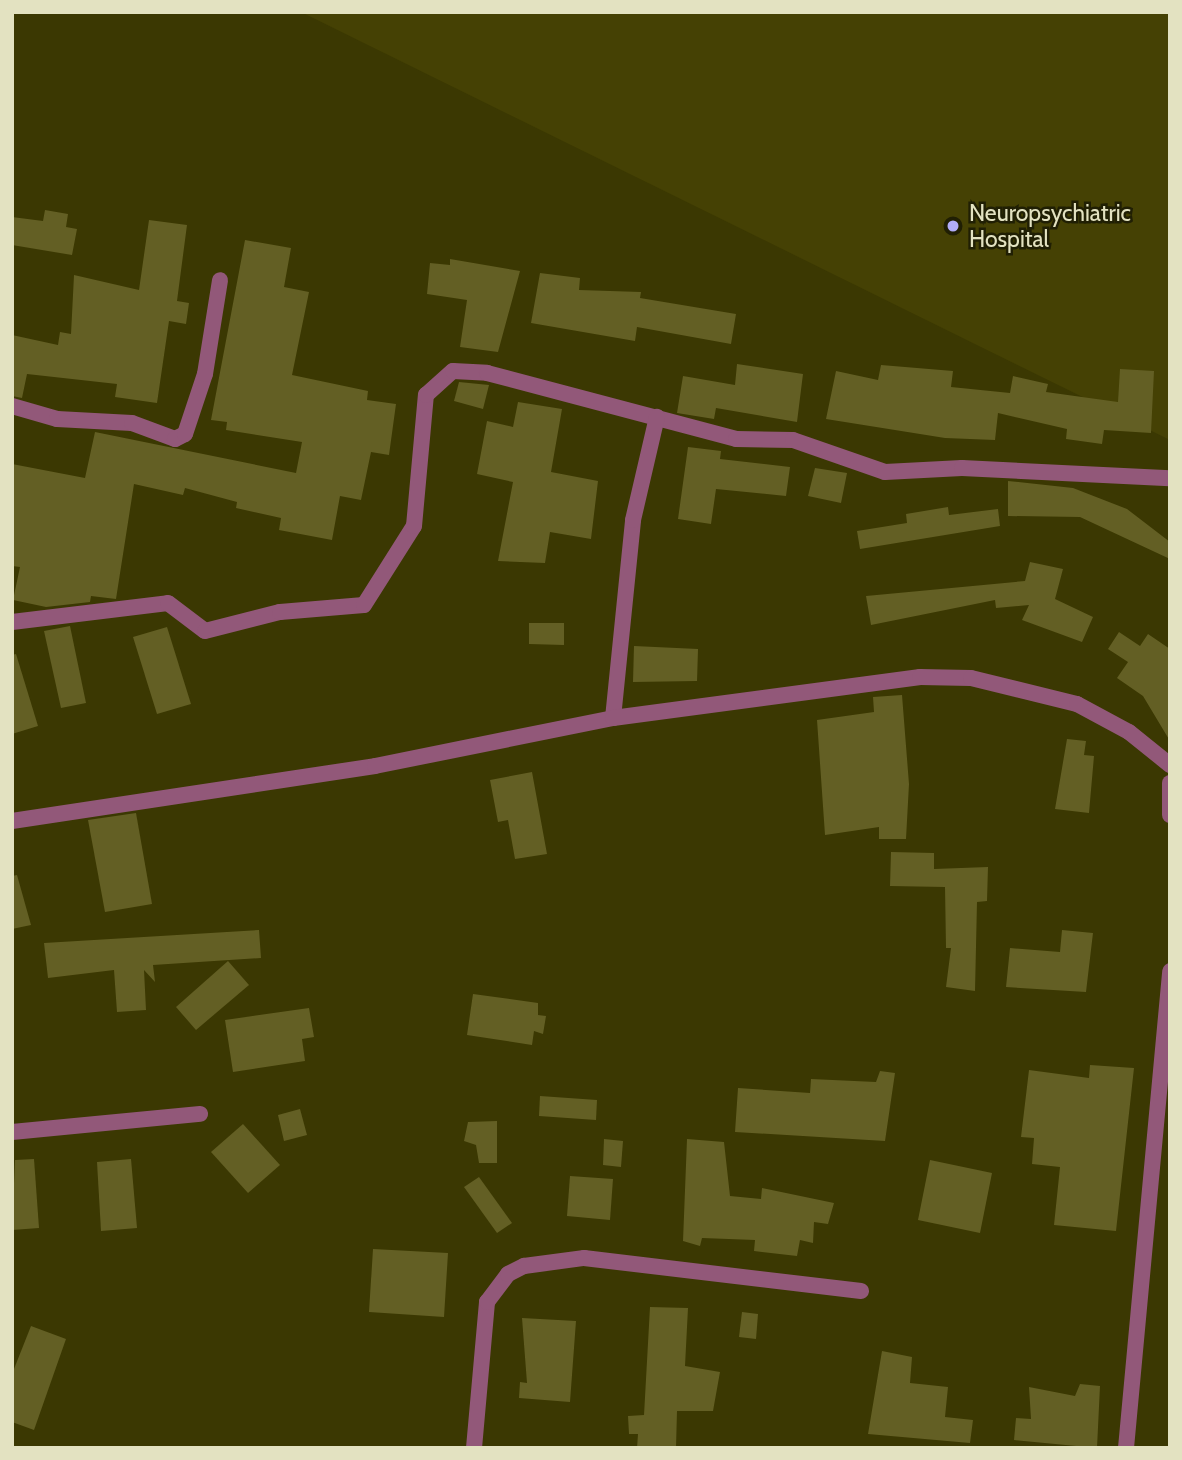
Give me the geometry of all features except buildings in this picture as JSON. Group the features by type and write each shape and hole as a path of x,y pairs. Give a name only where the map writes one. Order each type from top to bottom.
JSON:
{"street":[{"path":"12,406 57,419 141,425 175,439 185,434 205,374 220,280"},
{"path":"12,622 168,603 205,631 280,612 364,605 414,526 426,395 453,371 487,373 736,439 793,440 885,472 962,468 1170,478"},
{"path":"613,718 633,520 657,417"},
{"path":"12,821 375,766 613,718 862,680 971,678 1077,704 1129,732 1170,765"},
{"path":"1170,783 1170,815"},
{"path":"1126,1448 1170,971"},
{"path":"12,1132 200,1114"},
{"path":"474,1448 487,1303 508,1274 524,1266 584,1258 862,1291"}],"shaded area":[{"name":"Neuropsychiatric Hospital","path":"301,12 1170,12 1170,440"}],"place":[{"name":"Neuropsychiatric Hospital","path":"953,226"}]}
